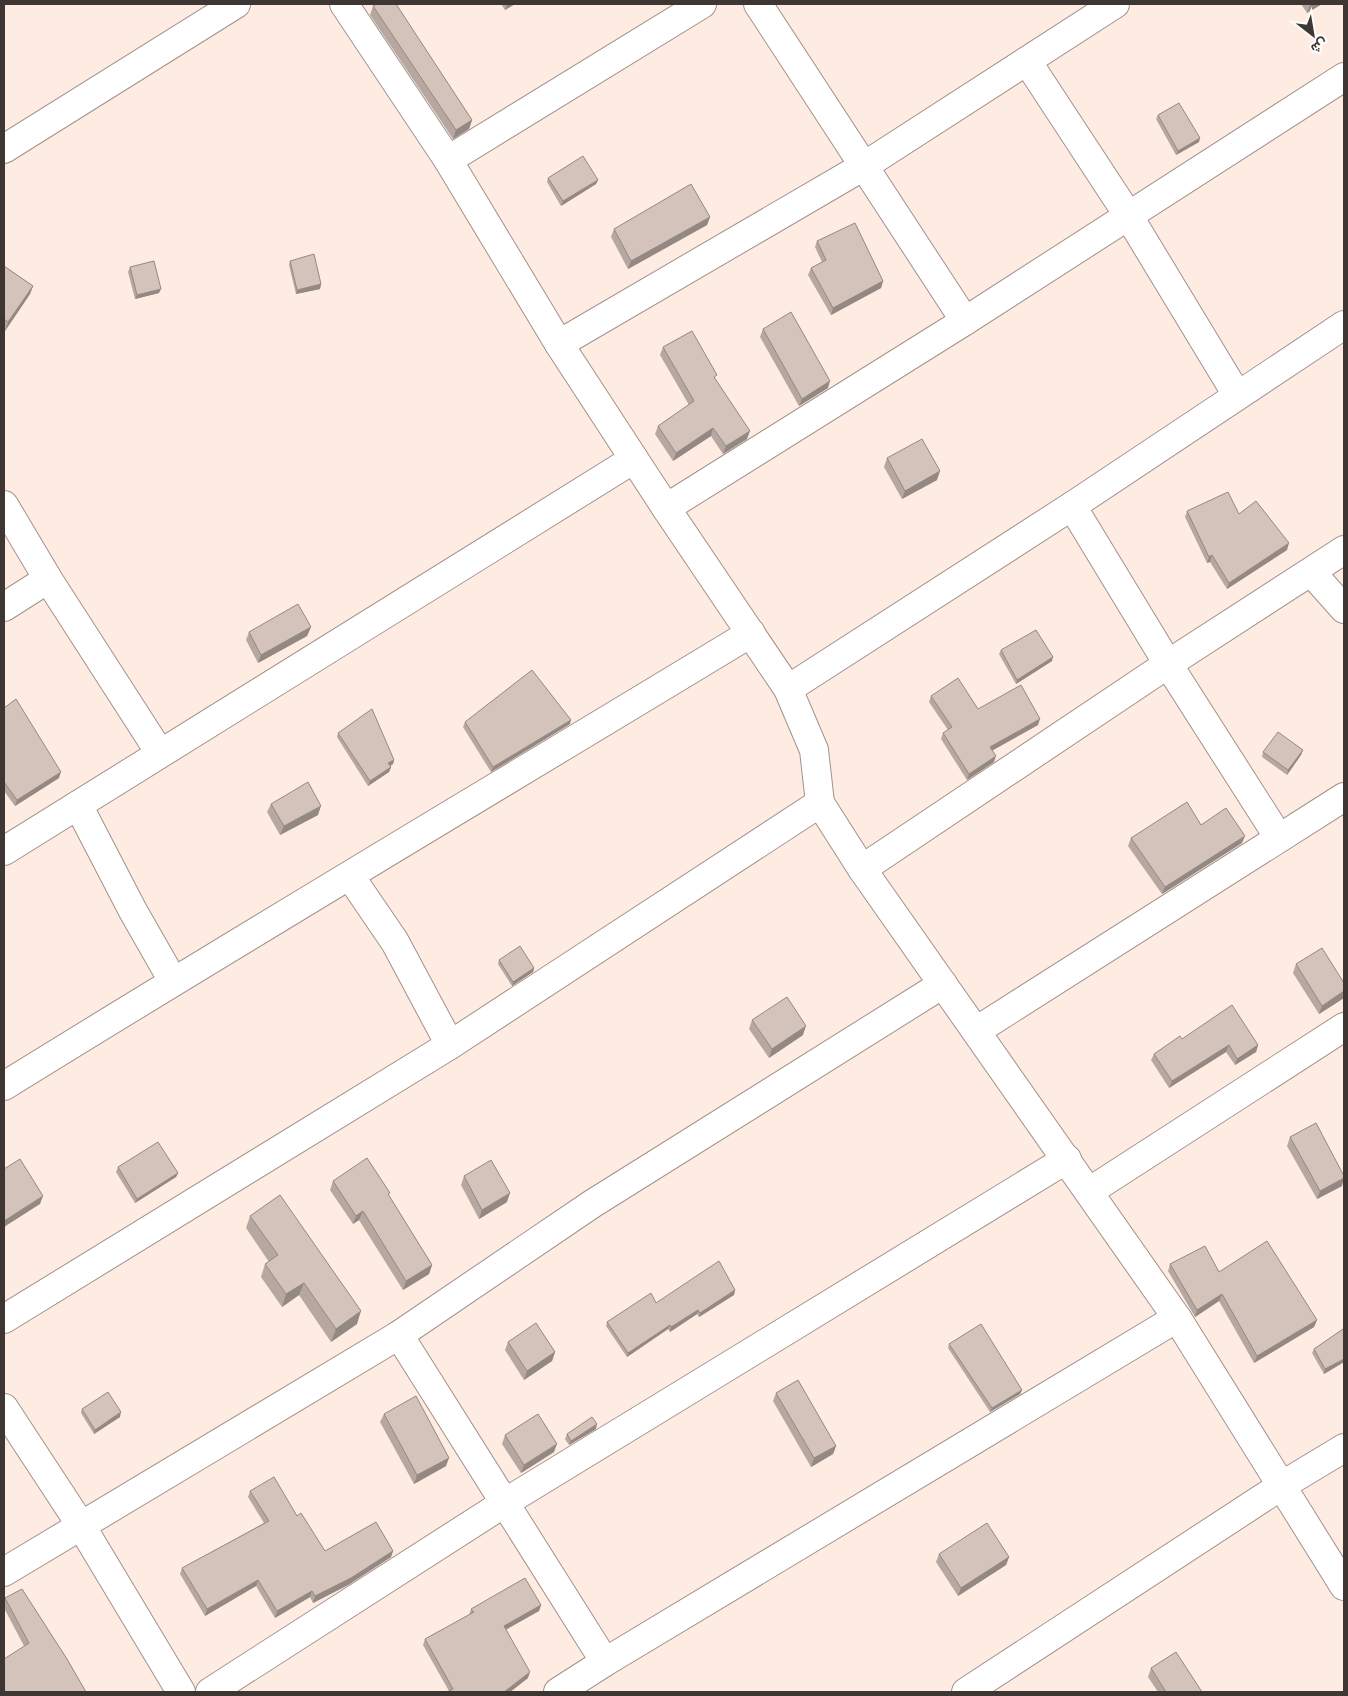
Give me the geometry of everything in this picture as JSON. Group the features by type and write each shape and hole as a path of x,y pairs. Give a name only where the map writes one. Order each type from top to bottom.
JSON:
{"street":[{"path":"4,149 236,4"},
{"path":"344,4 448,160 559,344 666,508 788,689 814,750 820,803 862,869 1090,1191 1177,1318 1344,1586"},
{"path":"448,160 702,4"},
{"path":"758,4 965,321"},
{"path":"559,344 864,166 1115,4"},
{"path":"1027,61 1128,215 1237,396"},
{"path":"666,508 965,321 1344,77"},
{"path":"788,689 1072,506 1344,325"},
{"path":"4,851 634,459"},
{"path":"4,505 48,579 160,753"},
{"path":"1072,506 1168,664 1279,838"},
{"path":"862,869 1168,664 1312,573 1344,550"},
{"path":"1312,573 1344,609"},
{"path":"4,607 48,579"},
{"path":"4,1086 173,981 751,633"},
{"path":"976,1032 1344,797"},
{"path":"4,1319 450,1045 820,803"},
{"path":"78,805 133,911 173,981"},
{"path":"350,876 395,942 450,1045"},
{"path":"4,1572 82,1527 399,1335 592,1204 943,984"},
{"path":"1090,1191 1344,1027"},
{"path":"210,1692 506,1502 1067,1159"},
{"path":"558,1692 1177,1318"},
{"path":"399,1335 506,1502 605,1662"},
{"path":"4,1408 82,1527 181,1692"},
{"path":"966,1692 1281,1486 1344,1448"}],"building":[{"path":"377,4 396,4 472,120 456,130 373,6"},
{"path":"1179,103 1200,138 1178,151 1158,115"},
{"path":"583,156 598,180 563,201 548,178"},
{"path":"691,184 710,217 631,261 614,229"},
{"path":"855,223 883,281 833,308 811,268 826,260 817,241"},
{"path":"314,254 321,284 297,290 290,261"},
{"path":"154,261 161,289 137,295 130,267"},
{"path":"4,266 33,286 8,322 4,319"},
{"path":"791,312 830,381 802,399 763,329"},
{"path":"692,331 717,375 714,377 750,431 726,446 713,428 676,453 658,426 694,401 663,347"},
{"path":"922,439 940,471 905,491 887,458"},
{"path":"1228,492 1239,514 1256,501 1289,543 1229,583 1212,555 1209,557 1187,511"},
{"path":"298,604 311,627 261,655 249,632"},
{"path":"1036,630 1053,657 1017,680 1001,650"},
{"path":"532,670 571,720 493,767 465,722"},
{"path":"958,678 978,709 1021,685 1040,719 990,747 996,756 969,774 943,733 952,727 931,696"},
{"path":"16,699 61,772 17,800 4,782 4,708"},
{"path":"372,709 394,760 388,763 391,767 370,781 338,733"},
{"path":"1278,732 1303,750 1288,770 1263,752"},
{"path":"308,782 321,806 284,826 271,804"},
{"path":"1187,802 1201,825 1226,808 1245,836 1165,887 1131,838"},
{"path":"520,946 534,968 513,982 499,960"},
{"path":"1322,948 1344,983 1344,991 1322,1006 1296,964"},
{"path":"787,997 806,1026 772,1049 752,1020"},
{"path":"1232,1005 1258,1045 1237,1059 1229,1045 1172,1081 1154,1054 1180,1036 1182,1039"},
{"path":"1316,1123 1344,1176 1344,1178 1320,1191 1290,1137"},
{"path":"158,1142 178,1173 137,1199 118,1167"},
{"path":"367,1158 432,1265 406,1281 363,1211 356,1216 333,1181"},
{"path":"20,1159 43,1196 4,1221 4,1169"},
{"path":"491,1160 510,1193 482,1210 464,1176"},
{"path":"280,1195 361,1311 336,1329 304,1283 286,1294 265,1264 278,1255 250,1216"},
{"path":"1267,1241 1317,1320 1257,1356 1222,1294 1197,1310 1170,1264 1205,1246 1219,1272"},
{"path":"719,1261 735,1290 700,1313 698,1310 671,1327 670,1325 628,1353 607,1322 651,1293 656,1303"},
{"path":"536,1323 555,1352 527,1371 508,1342"},
{"path":"981,1324 1022,1390 992,1408 949,1344"},
{"path":"1343,1329 1344,1359 1325,1369 1314,1349"},
{"path":"798,1380 836,1446 814,1458 776,1393"},
{"path":"108,1392 121,1412 95,1430 82,1409"},
{"path":"416,1396 449,1458 417,1475 384,1414"},
{"path":"538,1414 557,1444 524,1465 505,1435"},
{"path":"592,1417 597,1424 571,1441 567,1434"},
{"path":"274,1477 297,1516 301,1513 325,1551 376,1522 393,1551 351,1578 315,1596 312,1591 277,1611 258,1580 207,1609 182,1568 269,1521 250,1491"},
{"path":"987,1523 1009,1557 961,1588 939,1554"},
{"path":"525,1578 541,1605 504,1626 530,1672 504,1692 447,1692 453,1689 425,1639 474,1612 471,1609"},
{"path":"22,1589 86,1692 4,1692 4,1659 29,1643 5,1598"},
{"path":"1176,1652 1202,1692 1166,1692 1151,1668"}]}
